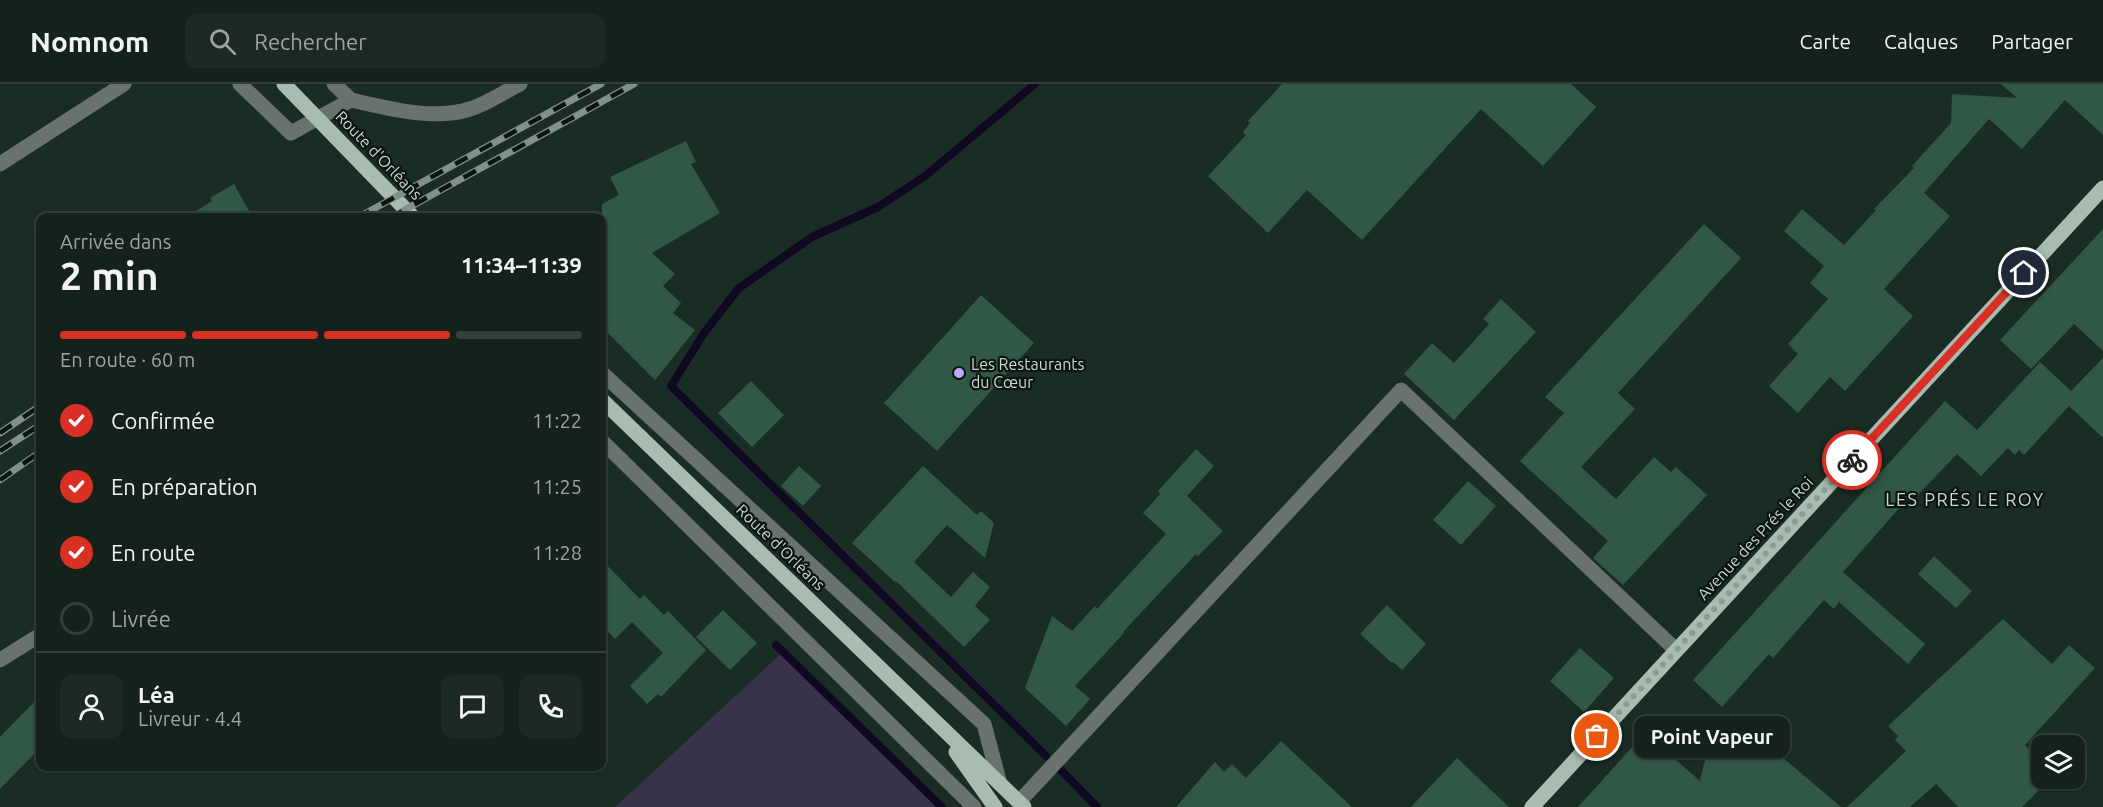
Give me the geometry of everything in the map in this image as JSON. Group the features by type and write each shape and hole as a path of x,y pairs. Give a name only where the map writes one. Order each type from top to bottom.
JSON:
{"main road":[{"name":"Route d'Orléans","path":"284,84 409,213"},
{"name":"Avenue des Prés le Roi","path":"1532,807 2103,188"},
{"name":"Route d'Orléans","path":"606,404 1022,804"},
{"name":"Route d'Orléans","path":"935,722 995,807"}],"street":[{"path":"0,164 124,84"},
{"name":"Route d'Orléans","path":"240,84 291,133 351,100 334,84"},
{"path":"351,100 401,111 443,114 471,109 520,84"},
{"path":"606,377 984,724 1000,784"},
{"path":"1022,804 1401,390 1677,650"},
{"path":"606,445 974,807"},
{"path":"0,660 36,638"}],"shaded area":[{"path":"785,650 936,807 615,807"}],"building":[{"path":"1282,84 1571,84 1596,107 1543,166 1481,109 1362,240 1307,190 1268,233 1208,176 1246,135 1243,132 1250,123 1248,121"},
{"path":"2001,84 2103,84 2103,135 2065,100 2022,149 1989,119 1924,193 1950,216 1884,289 1913,316 1845,391 1830,377 1798,413 1769,386 1798,354 1788,344 1828,299 1810,283 1824,266 1784,231 1802,209 1844,245 1876,210 1874,209 1914,168 1912,166 1951,123 1952,94 2017,98"},
{"path":"686,141 696,162 691,164 720,213 652,253 675,274 663,286 681,303 673,313 695,330 655,380 606,331 606,213 602,213 602,204 619,195 610,177"},
{"path":"234,184 250,213 193,213 212,201 210,198"},
{"path":"1704,224 1741,258 1618,393 1635,409 1581,467 1616,499 1654,457 1671,472 1676,467 1707,495 1623,585 1593,558 1608,541 1520,461 1564,413 1545,397"},
{"path":"2103,229 2103,351 2074,324 2031,369 2000,340"},
{"name":"Les Restaurants du Cœur","path":"981,295 1034,343 937,451 884,403"},
{"path":"1501,299 1536,332 1454,420 1404,374 1432,343 1454,363 1489,324 1483,319"},
{"path":"2103,358 2103,438 2069,406 2024,455 2019,450 2015,455 2008,448 1981,476 1957,454 1913,500 1909,497 1843,572 1925,644 1908,664 1839,602 1834,609 1824,600 1773,658 1769,654 1722,707 1693,680 1945,401 1977,430 2040,362 2071,391"},
{"path":"751,381 784,415 752,447 718,413"},
{"path":"1196,449 1214,466 1187,496 1223,531 1198,556 1196,554 1075,686 1090,699 1066,726 1025,688 1052,616 1072,631 1095,606 1097,609 1166,534 1143,513 1160,494 1158,491"},
{"path":"799,466 821,486 803,506 781,486"},
{"path":"923,466 977,515 981,511 994,523 985,558 947,525 914,562 951,597 973,572 990,587 975,606 990,620 964,647 896,581 852,543"},
{"path":"1468,481 1496,506 1461,545 1433,520"},
{"path":"1934,556 1972,591 1956,608 1918,574"},
{"path":"606,564 640,599 644,595 664,615 668,611 706,650 661,697 658,694 647,704 630,686 663,653 632,622 615,639 606,629"},
{"path":"1387,605 1426,644 1402,670 1360,634"},
{"path":"723,610 757,643 730,670 696,637"},
{"path":"2003,619 2052,664 2069,645 2095,668 2034,735 2031,735 2025,745 2031,751 2028,754 2031,757 2031,789 2040,789 2022,807 1958,807 1936,784 1910,807 1847,807 1906,751 1895,740 1898,736 1888,726"},
{"path":"1580,648 1614,678 1584,712 1550,681"},
{"path":"36,700 36,752 0,789 0,737"},
{"path":"1735,717 1841,807 1578,807 1645,733 1700,781 1708,747"},
{"path":"1281,741 1352,807 1176,807 1215,762 1224,772 1232,764 1246,778"},
{"path":"1457,758 1509,807 1411,807"}],"waterway":[{"path":"1035,84 925,176 878,207 812,237 739,288 704,333 671,386 1046,756"},
{"path":"776,645 942,807"},
{"path":"1060,769 1097,807"}],"railway":[{"path":"366,213 601,84"},
{"path":"399,213 634,84"},
{"path":"0,433 36,409"},
{"path":"0,451 36,428"},
{"path":"0,480 36,455"}],"way so far":[{"path":"1597,736 1852,460"}],"place":[{"name":"Les Restaurants du Cœur","path":"959,373"},
{"name":"Point Vapeur","path":"1597,736"}],"district":[{"name":"LES PRÉS LE ROY","path":"1965,500"}],"route":[{"path":"1852,460 2024,273"}]}
